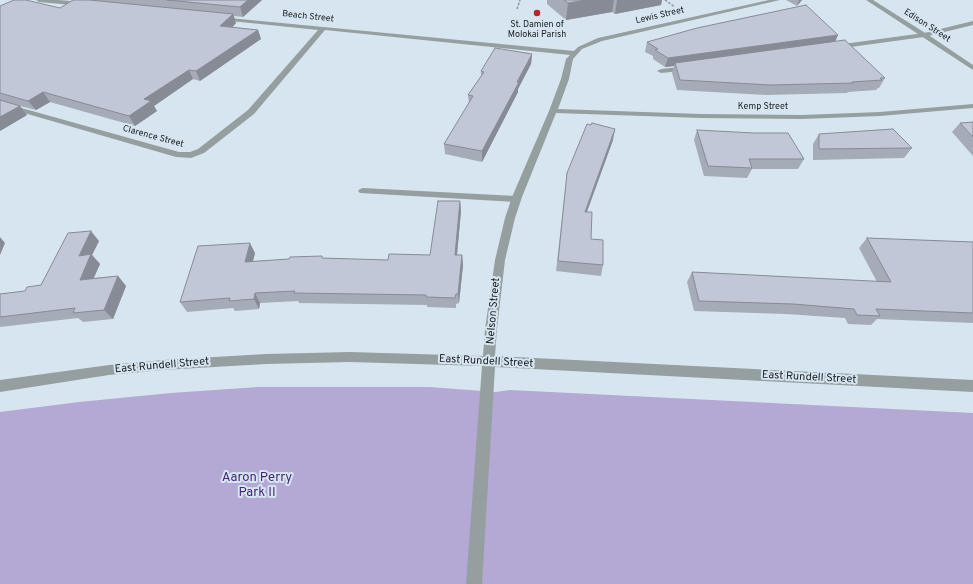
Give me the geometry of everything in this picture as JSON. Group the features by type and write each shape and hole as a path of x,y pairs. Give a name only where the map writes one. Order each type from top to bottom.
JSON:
{"street":[{"path":"39,0 87,5"},
{"name":"Lewis Street","path":"575,53 587,44 605,38 777,0"},
{"name":"Edison Street","path":"869,0 973,68"},
{"name":"Beach Street","path":"213,17 575,53"},
{"path":"829,48 924,35 973,23"},
{"name":"Clarence Street","path":"0,104 179,155 191,155 201,151 251,112 323,28"},
{"name":"Nelson Street","path":"474,584 496,280 503,241 516,199 553,111 565,79 569,62 575,53"},
{"path":"661,71 697,67"},
{"name":"Kemp Street","path":"553,111 701,116 795,117 874,115 973,106"},
{"path":"363,191 516,199"},
{"name":"East Rundell Street","path":"0,386 109,370 215,361 350,357 490,362 973,386"}],"path":[{"path":"517,9 520,0"},
{"path":"665,0 681,11"}],"green space":[{"name":"Aaron Perry Park II","path":"258,387 429,387 496,392 510,390 973,413 973,584 0,584 0,412 79,402 171,393"}],"building":[{"path":"14,0 26,0 60,8 73,0 89,0 233,14 220,26 258,30 196,71 189,70 144,99 151,101 129,116 43,92 28,101 0,93 0,6"},
{"path":"167,0 248,0 240,7"},
{"path":"564,0 585,0 568,3"},
{"path":"806,5 838,35 668,58 655,50 658,49 647,42 697,28"},
{"path":"845,40 885,78 880,78 882,80 852,82 853,83 771,85 680,80 675,63"},
{"path":"495,48 532,54 517,82 519,82 482,151 444,144 473,96 468,95 484,72 481,71"},
{"path":"0,100 20,106 0,117"},
{"path":"973,122 973,137 960,123"},
{"path":"592,123 615,129 585,212 592,212 591,239 603,240 603,265 558,261 567,173 587,124 591,125"},
{"path":"893,129 912,148 819,149 819,134"},
{"path":"697,130 788,133 804,159 749,159 752,168 708,166"},
{"path":"438,201 460,201 455,255 462,255 458,294 456,294 455,298 426,297 426,295 294,293 295,291 255,293 254,299 229,301 230,298 180,302 198,246 250,243 245,262 289,259 290,257 322,256 322,258 388,260 389,254 430,255"},
{"path":"91,231 79,256 91,254 80,280 118,276 104,310 73,313 75,308 0,317 0,294 25,291 27,287 41,285 68,233"},
{"path":"867,238 973,242 973,313 876,309 880,316 857,315 854,309 793,304 699,301 692,272 891,282"}],"place":[{"name":"St. Damien of Molokai Parish","path":"537,13"}]}
